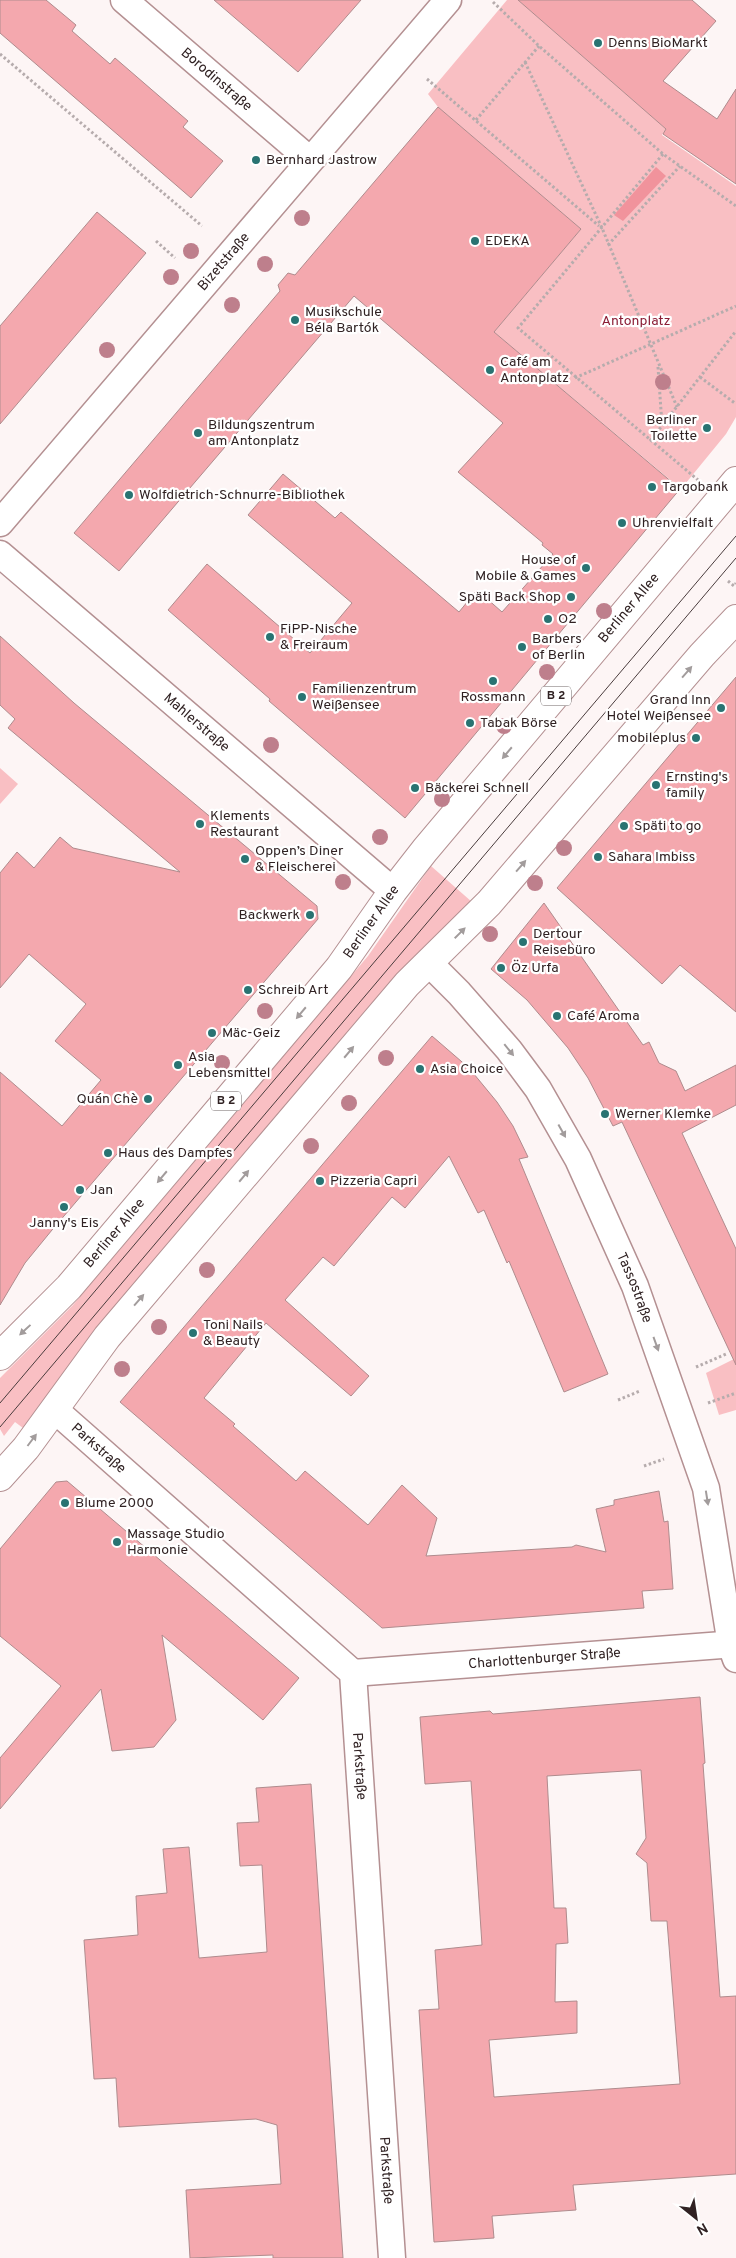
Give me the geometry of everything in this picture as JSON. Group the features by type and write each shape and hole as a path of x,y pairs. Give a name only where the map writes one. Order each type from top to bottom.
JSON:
{"main road":[{"name":"Berliner Allee","path":"0,1356 68,1287 339,968 425,850 736,481"},
{"path":"0,1477 26,1448 107,1337 407,984 489,903 702,655 736,620"}],"street":[{"name":"Borodinstraße","path":"124,0 310,160"},
{"name":"Bizetstraße","path":"0,523 448,0"},
{"name":"Mahlerstraße","path":"0,554 394,890"},
{"name":"Tassostraße","path":"429,963 459,993 509,1050 538,1089 578,1159 635,1286 706,1488 734,1649"},
{"name":"Parkstraße","path":"55,1410 353,1673 392,2258"},
{"name":"Charlottenburger Straße","path":"353,1673 734,1649"}],"path":[{"path":"493,2 663,154 736,206"},
{"path":"476,120 540,46"},
{"path":"0,54 202,226"},
{"path":"525,62 602,228 677,407"},
{"path":"427,79 602,228"},
{"path":"663,154 518,328 702,484"},
{"path":"608,246 680,166"},
{"path":"156,241 175,258"},
{"path":"575,378 736,306"},
{"path":"650,441 736,331"},
{"path":"657,362 662,426"},
{"path":"700,377 736,404"},
{"path":"728,581 734,586 736,583"},
{"path":"696,1367 726,1354"},
{"path":"618,1400 647,1388"},
{"path":"708,1403 736,1393"},
{"path":"644,1466 668,1457"}],"green space":[{"name":"Antonplatz","path":"507,0 518,0 666,129 662,135 736,186 736,417 726,434 681,489 494,332 581,229 438,107 428,94"},
{"path":"0,768 18,784 0,804"},
{"path":"431,866 472,902 394,977 98,1326 23,1428 15,1422 4,1436 0,1429 0,1378 73,1305 368,956"},
{"path":"736,1358 736,1410 719,1415 706,1373"}],"shaded area":[{"path":"656,167 666,176 623,221 614,215"}],"building":[{"path":"0,0 46,0 76,25 72,31 110,64 115,58 188,121 183,127 223,161 191,198 0,33"},
{"path":"214,0 361,0 298,72"},
{"path":"518,0 692,0 716,21 663,81 717,119 736,89 736,184 663,134 666,129"},
{"path":"438,107 581,229 494,332 680,489 405,818 269,701 270,699 168,610 207,564 310,653 352,603 248,515 283,474 335,518 341,512 459,612 477,590 502,612 553,554 542,545 543,543 458,472 503,423 354,296 119,571 74,533 280,291 278,285 288,273 295,275"},
{"path":"97,212 146,253 0,424 0,326"},
{"path":"0,636 74,703 317,906 318,919 52,1230 25,1263 0,1305 0,1072 62,1126 101,1080 55,1041 86,1004 29,954 0,988 0,873 17,852 34,868 60,837 73,848 180,872 8,728 15,719 0,705"},
{"path":"736,677 736,1012 680,965 662,984 557,888"},
{"path":"544,903 643,1045 649,1042 659,1063 676,1071 685,1091 736,1065 736,1105 682,1133 736,1249 736,1365 622,1122 613,1126 588,1078 568,1048 527,1000 491,969"},
{"path":"432,1036 469,1068 497,1102 513,1126 528,1157 519,1159 608,1374 564,1392 509,1261 507,1263 484,1210 478,1213 449,1156 405,1208 392,1197 334,1266 323,1257 285,1300 369,1376 351,1396 266,1323 204,1398 296,1481 305,1471 368,1525 402,1485 437,1518 426,1556 572,1547 576,1545 606,1552 596,1509 614,1505 614,1500 659,1491 664,1522 668,1521 673,1589 642,1591 644,1608 382,1628 120,1402"},
{"path":"67,1481 299,1678 263,1720 162,1635 176,1720 154,1747 112,1751 101,1689 0,1809 0,1758 61,1686 0,1636 0,1549 56,1482"},
{"path":"700,1697 720,1997 736,1996 736,2174 573,2185 576,2210 492,2216 494,2238 434,2242 419,2010 439,2009 435,1950 482,1945 471,1781 425,1784 420,1717 490,1711 493,1714","holes":["641,1770 646,1838 636,1854 647,1863 651,1921 667,1921 680,2084 494,2097 489,2040 577,2033 577,2001 555,2002 556,1944 568,1943 566,1908 554,1908 547,1776"]},
{"path":"311,1784 343,2258 273,2258 273,2255 190,2258 186,2190 281,2184 277,2125 256,2119 119,2127 116,2078 94,2079 84,1940 138,1935 136,1896 167,1893 163,1849 189,1847 199,1958 267,1952 262,1865 240,1866 237,1823 259,1822 256,1788"}],"tram line":[{"path":"0,1403 736,536"},
{"path":"0,1427 736,558"}],"place":[{"name":"Denns BioMarkt","path":"598,43"},
{"name":"Bernhard Jastrow","path":"256,160"},
{"name":"EDEKA","path":"475,241"},
{"name":"Musikschule Béla Bartók","path":"295,320"},
{"name":"Café am Antonplatz","path":"490,370"},
{"name":"Berliner Toilette","path":"707,428"},
{"name":"Bildungszentrum am Antonplatz","path":"198,433"},
{"name":"Targobank","path":"652,487"},
{"name":"Wolfdietrich-Schnurre-Bibliothek","path":"129,495"},
{"name":"Uhrenvielfalt","path":"622,523"},
{"name":"House of Mobile & Games","path":"586,568"},
{"name":"Späti Back Shop","path":"571,597"},
{"name":"O2","path":"548,619"},
{"name":"FiPP-Nische & Freiraum","path":"270,637"},
{"name":"Barbers of Berlin","path":"522,647"},
{"name":"Rossmann","path":"493,681"},
{"name":"Familienzentrum Weißensee","path":"302,697"},
{"name":"Grand Inn Hotel Weißensee","path":"721,708"},
{"name":"Tabak Börse","path":"470,723"},
{"name":"mobileplus","path":"696,738"},
{"name":"Ernsting's family","path":"656,785"},
{"name":"Bäckerei Schnell","path":"415,788"},
{"name":"Klements Restaurant","path":"200,824"},
{"name":"Späti to go","path":"624,826"},
{"name":"Sahara Imbiss","path":"598,857"},
{"name":"Oppen’s Diner & Fleischerei","path":"245,859"},
{"name":"Backwerk","path":"310,915"},
{"name":"Dertour Reisebüro","path":"523,942"},
{"name":"Öz Urfa","path":"501,968"},
{"name":"Schreib Art","path":"248,990"},
{"name":"Café Aroma","path":"557,1016"},
{"name":"Mäc-Geiz","path":"212,1033"},
{"name":"Asia Lebensmittel","path":"178,1065"},
{"name":"Asia Choice","path":"420,1069"},
{"name":"Quán Chè","path":"148,1099"},
{"name":"Werner Klemke","path":"605,1114"},
{"name":"Haus des Dampfes","path":"108,1153"},
{"name":"Pizzeria Capri","path":"320,1181"},
{"name":"Jan","path":"80,1190"},
{"name":"Janny's Eis","path":"64,1207"},
{"name":"Toni Nails & Beauty","path":"193,1333"},
{"name":"Blume 2000","path":"65,1503"},
{"name":"Massage Studio Harmonie","path":"117,1542"}]}
